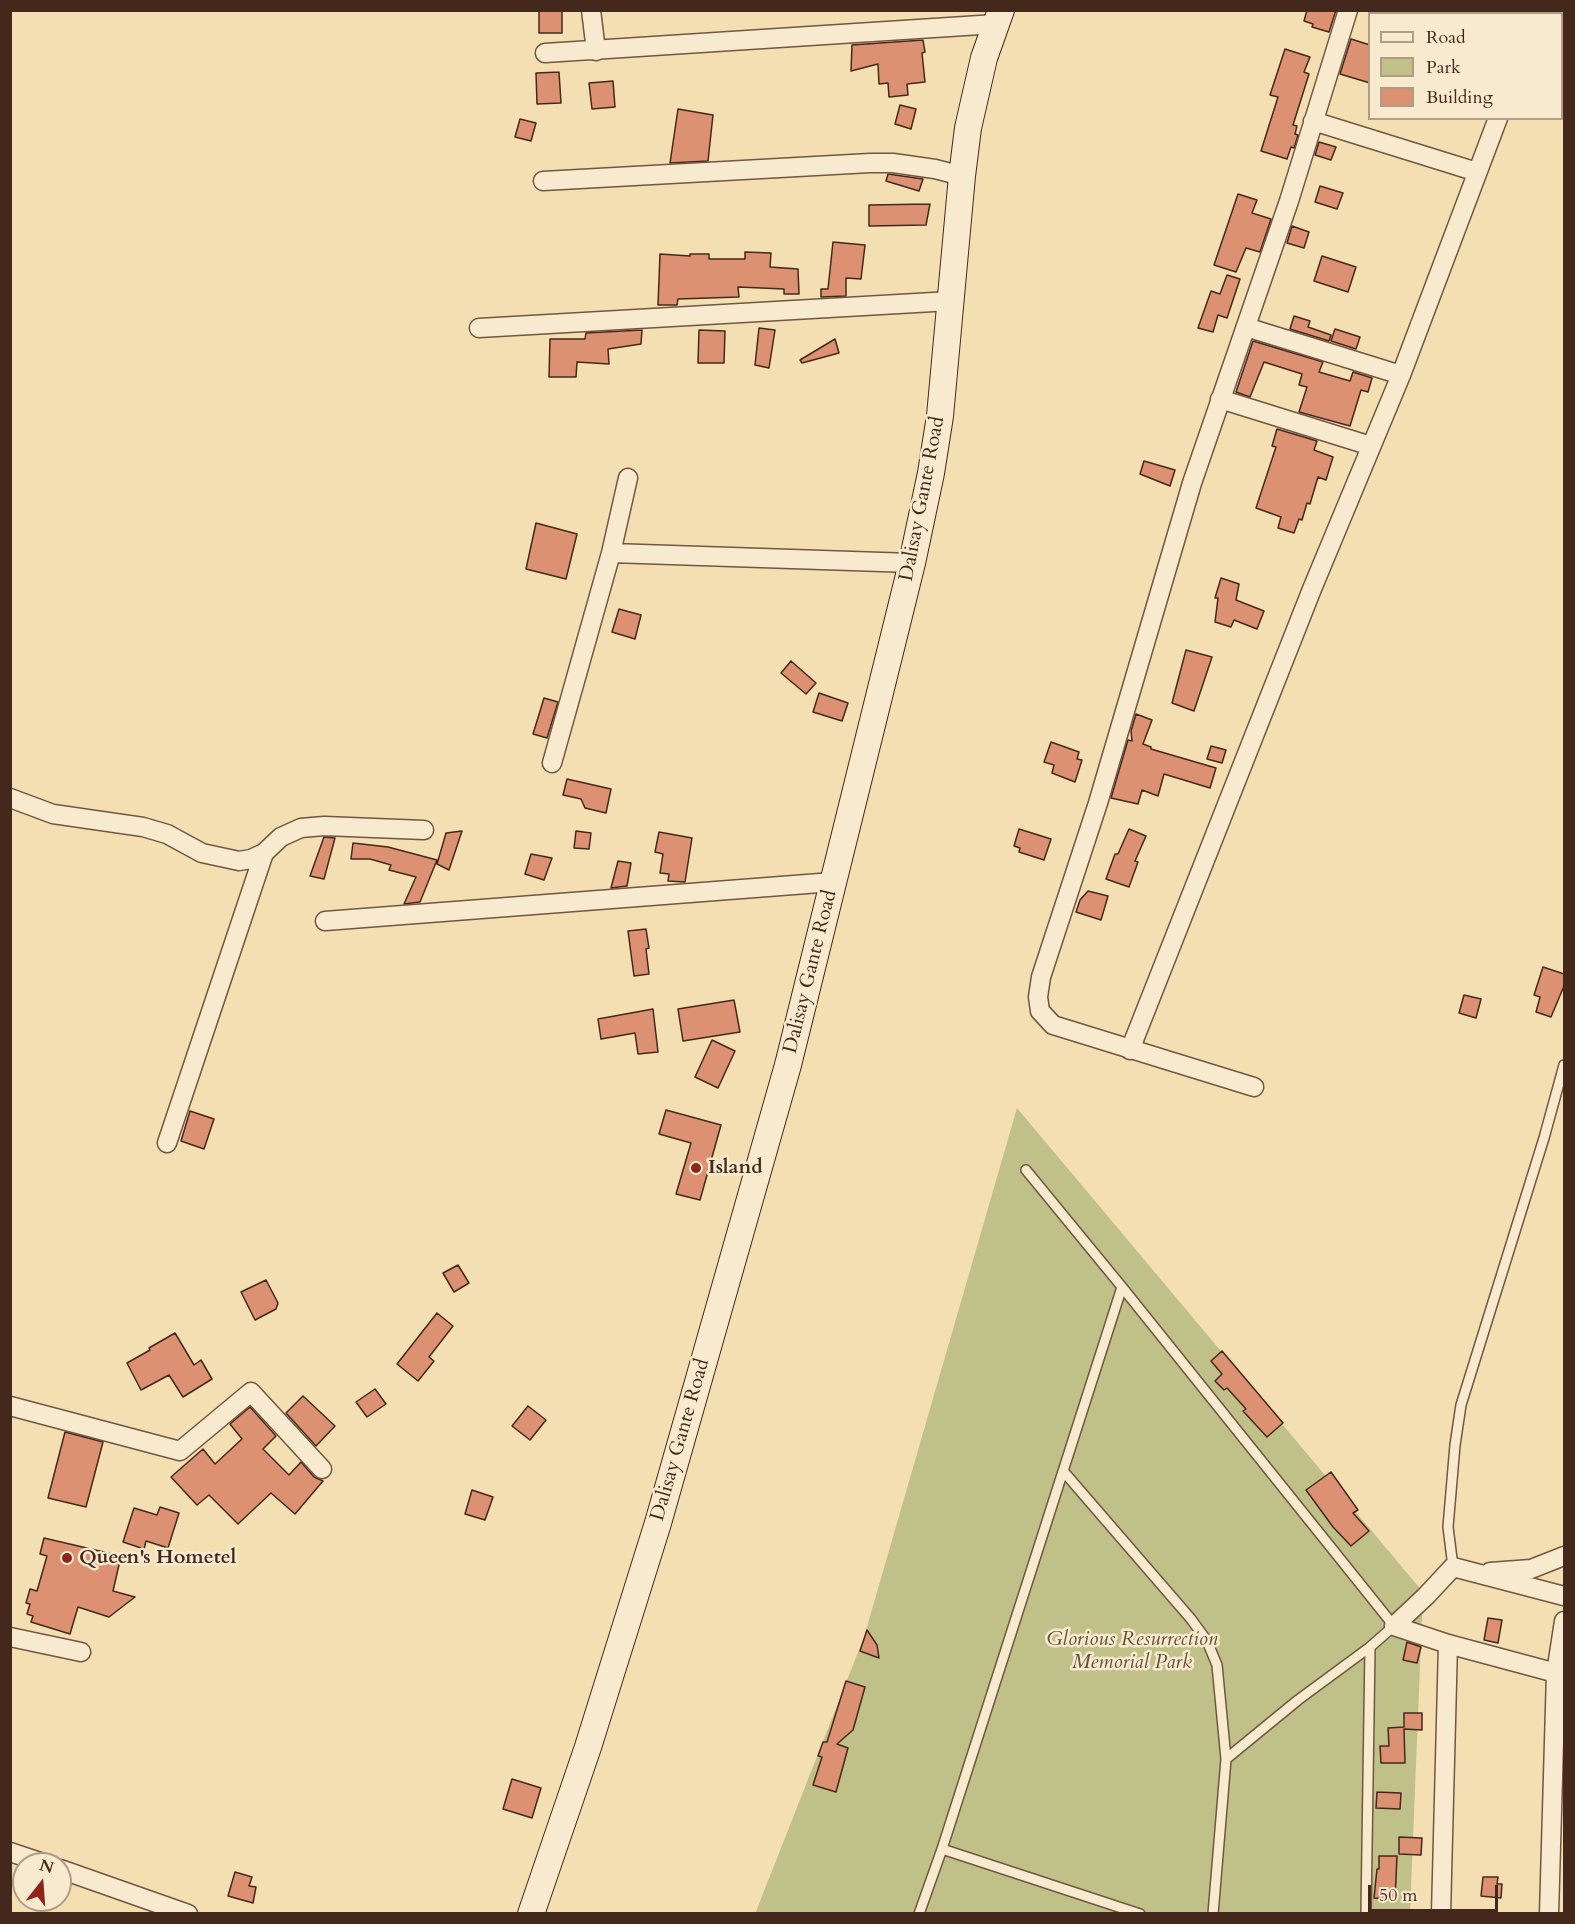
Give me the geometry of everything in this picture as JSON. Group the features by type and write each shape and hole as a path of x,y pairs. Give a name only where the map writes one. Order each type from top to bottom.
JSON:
{"main road":[{"name":"Dalisay Gante Road","path":"531,1914 588,1747 658,1523 788,1065 912,563 938,427 962,176 975,92 999,17"}],"street":[{"path":"591,10 597,51"},
{"path":"1254,1088 1053,1025 1041,1011 1038,997 1041,977 1098,803 1191,483 1289,201 1348,10"},
{"path":"545,53 597,51 999,17"},
{"path":"1130,1050 1254,735 1401,375 1497,120"},
{"path":"1313,121 1478,172"},
{"path":"543,181 870,163 935,169 962,176"},
{"path":"479,328 951,301"},
{"path":"1246,327 1401,375"},
{"path":"1220,399 1371,446"},
{"path":"552,764 611,553 628,478"},
{"path":"611,553 912,563"},
{"path":"10,798 53,814 143,827 167,834 202,854 239,861 264,853 281,837 301,828 324,826 424,830"},
{"path":"167,1143 264,853"},
{"path":"325,921 832,882"},
{"path":"10,1406 180,1450 251,1392 322,1469"},
{"path":"1473,1573 1531,1569 1564,1557"},
{"path":"1556,1673 1448,1644 1394,1626 1452,1567 1564,1596"},
{"path":"1549,1914 1556,1673 1564,1621"},
{"path":"10,1637 81,1652"},
{"path":"1441,1914 1448,1644"},
{"path":"72,1873 188,1914"}],"lane":[{"path":"1452,1567 1448,1527 1461,1405 1544,1138 1564,1065"},
{"path":"1026,1170 1394,1626 1226,1759"},
{"path":"919,1914 942,1849 1122,1287"},
{"path":"1064,1472 1191,1619 1207,1641 1217,1665 1226,1759 1213,1914"},
{"path":"1366,1914 1370,1647"},
{"path":"942,1849 1140,1914"}],"green space":[{"name":"Glorious Resurrection Memorial Park","path":"1017,1108 1423,1592 1410,1913 755,1914 864,1637"}],"building":[{"path":"539,10 562,10 562,33 539,33"},
{"path":"1307,10 1336,10 1329,32 1312,27 1313,24 1304,21"},
{"path":"1351,39 1368,44 1368,82 1340,74"},
{"path":"923,40 925,82 907,84 908,95 889,97 888,83 879,84 878,64 851,71 852,45"},
{"path":"1285,49 1310,57 1304,72 1309,74 1293,125 1297,126 1295,134 1298,135 1287,159 1261,151 1278,97 1270,95"},
{"path":"559,72 561,103 537,104 536,73"},
{"path":"613,81 615,107 592,109 589,83"},
{"path":"900,105 916,109 911,129 895,124"},
{"path":"678,109 713,115 708,161 670,163"},
{"path":"520,119 536,123 531,141 515,137"},
{"path":"1319,142 1336,147 1331,160 1315,155"},
{"path":"888,174 923,179 919,191 886,181"},
{"path":"1320,186 1343,193 1337,209 1315,202"},
{"path":"1238,194 1257,200 1252,213 1271,219 1260,252 1246,248 1236,272 1214,265"},
{"path":"930,204 926,225 869,226 869,205"},
{"path":"1292,226 1309,232 1304,248 1287,243"},
{"path":"833,242 865,245 861,279 846,278 846,296 821,297 821,289 828,289"},
{"path":"745,252 771,253 770,267 798,269 799,294 784,294 784,289 738,287 739,297 678,299 677,305 658,305 660,254 690,256 690,254 709,254 709,259 745,259"},
{"path":"1322,256 1356,267 1348,292 1314,281"},
{"path":"1227,275 1240,279 1227,318 1218,315 1213,332 1198,328 1211,291 1220,294"},
{"path":"1294,316 1310,321 1308,327 1331,335 1329,341 1290,329"},
{"path":"759,328 775,330 769,368 755,365"},
{"path":"1335,329 1360,337 1356,349 1331,341"},
{"path":"642,330 641,344 608,349 609,364 577,362 576,377 549,377 550,339 585,339 586,333"},
{"path":"699,330 725,331 724,363 698,363"},
{"path":"835,339 839,353 802,363 800,360"},
{"path":"1253,341 1323,362 1319,372 1350,381 1353,372 1372,378 1368,392 1361,390 1350,426 1299,412 1307,387 1299,385 1302,374 1264,362 1250,397 1236,392"},
{"path":"1277,429 1317,441 1314,450 1333,457 1326,480 1318,477 1310,504 1307,503 1302,520 1299,519 1294,533 1278,528 1281,517 1256,508 1276,447 1272,446"},
{"path":"1144,461 1175,470 1170,486 1140,474"},
{"path":"536,523 577,534 566,579 526,569"},
{"path":"1221,578 1239,584 1236,600 1264,611 1257,629 1234,620 1231,627 1215,622 1218,598 1215,598"},
{"path":"619,609 641,615 635,639 612,632"},
{"path":"1186,650 1212,657 1194,711 1172,703"},
{"path":"791,661 816,683 806,694 781,673"},
{"path":"819,693 848,703 842,721 813,712"},
{"path":"544,698 558,702 547,738 533,734"},
{"path":"1136,714 1152,720 1143,744 1151,749 1216,768 1210,788 1164,774 1158,796 1142,790 1138,804 1111,798 1128,740 1132,741 1131,731"},
{"path":"1051,742 1079,752 1077,759 1082,760 1075,782 1052,773 1054,765 1044,762"},
{"path":"1211,746 1226,750 1222,763 1207,759"},
{"path":"567,779 611,789 606,813 585,808 581,799 563,795"},
{"path":"1019,829 1051,839 1044,860 1019,852 1020,848 1014,846"},
{"path":"1129,829 1146,836 1135,861 1138,862 1129,887 1106,879 1115,854 1118,854"},
{"path":"462,831 449,870 437,864 446,833"},
{"path":"576,831 591,833 589,849 574,848"},
{"path":"659,832 692,838 685,882 668,881 669,874 660,873 663,854 655,852"},
{"path":"324,837 335,838 324,879 310,876"},
{"path":"353,843 388,847 437,860 420,902 404,904 416,877 389,870 391,865 370,859 351,859"},
{"path":"531,854 552,858 544,880 525,874"},
{"path":"618,861 631,863 627,886 611,888"},
{"path":"1088,891 1108,896 1101,920 1076,912 1080,900"},
{"path":"646,929 649,974 634,976 628,931"},
{"path":"1543,967 1564,974 1564,986 1551,1017 1536,1012 1540,997 1534,995"},
{"path":"1464,995 1481,999 1476,1018 1459,1013"},
{"path":"734,1000 740,1032 683,1041 678,1009"},
{"path":"653,1009 658,1052 638,1054 635,1033 601,1039 598,1019"},
{"path":"712,1040 735,1051 718,1088 695,1077"},
{"name":"Island","path":"666,1110 721,1125 700,1200 676,1194 691,1143 659,1134"},
{"path":"190,1111 214,1119 204,1149 181,1141"},
{"path":"458,1265 469,1283 454,1292 443,1273"},
{"path":"266,1280 278,1303 276,1309 255,1320 241,1292"},
{"path":"437,1313 453,1326 429,1357 434,1361 418,1381 397,1364"},
{"path":"175,1333 194,1365 201,1360 212,1379 183,1397 169,1375 141,1390 127,1363"},
{"path":"1222,1351 1283,1423 1267,1437 1243,1411 1246,1409 1227,1388 1224,1390 1215,1381 1222,1374 1211,1361"},
{"path":"375,1389 386,1404 367,1417 356,1402"},
{"path":"303,1396 335,1426 316,1446 286,1413"},
{"path":"528,1406 546,1420 530,1440 512,1426"},
{"path":"250,1407 276,1436 263,1449 289,1475 301,1462 314,1477 323,1481 295,1514 271,1493 238,1524 209,1495 197,1505 171,1477 203,1449 215,1464 242,1439 230,1424"},
{"path":"65,1432 103,1442 86,1507 48,1498"},
{"path":"1331,1472 1358,1510 1353,1513 1369,1531 1351,1546 1333,1527 1306,1490"},
{"path":"472,1490 493,1497 485,1520 465,1514"},
{"path":"160,1507 179,1513 168,1548 146,1541 144,1549 123,1542 134,1508 157,1515"},
{"path":"44,1538 121,1556 113,1591 135,1597 109,1617 78,1607 70,1634 31,1622 33,1616 27,1614 30,1604 26,1603 30,1589 37,1591 47,1556 40,1554"},
{"path":"1488,1618 1502,1620 1498,1643 1484,1640"},
{"path":"867,1630 877,1645 879,1658 860,1651"},
{"path":"1407,1642 1421,1647 1417,1663 1403,1660"},
{"path":"846,1681 865,1687 853,1730 837,1744 848,1748 836,1792 813,1785 822,1757 818,1756 823,1742 827,1742"},
{"path":"1404,1713 1422,1713 1422,1730 1404,1729 1405,1763 1381,1763 1380,1746 1389,1746 1388,1728 1404,1727"},
{"path":"512,1779 541,1788 532,1818 503,1809"},
{"path":"1377,1792 1401,1793 1400,1809 1376,1808"},
{"path":"1399,1837 1422,1838 1421,1855 1399,1854"},
{"path":"1379,1856 1397,1856 1395,1900 1374,1898"},
{"path":"235,1872 252,1877 249,1886 256,1887 253,1903 228,1896"},
{"path":"1483,1877 1498,1877 1497,1884 1502,1884 1501,1898 1481,1896"}],"place":[{"name":"Island","path":"696,1168"},
{"name":"Queen's Hometel","path":"67,1558"}]}
